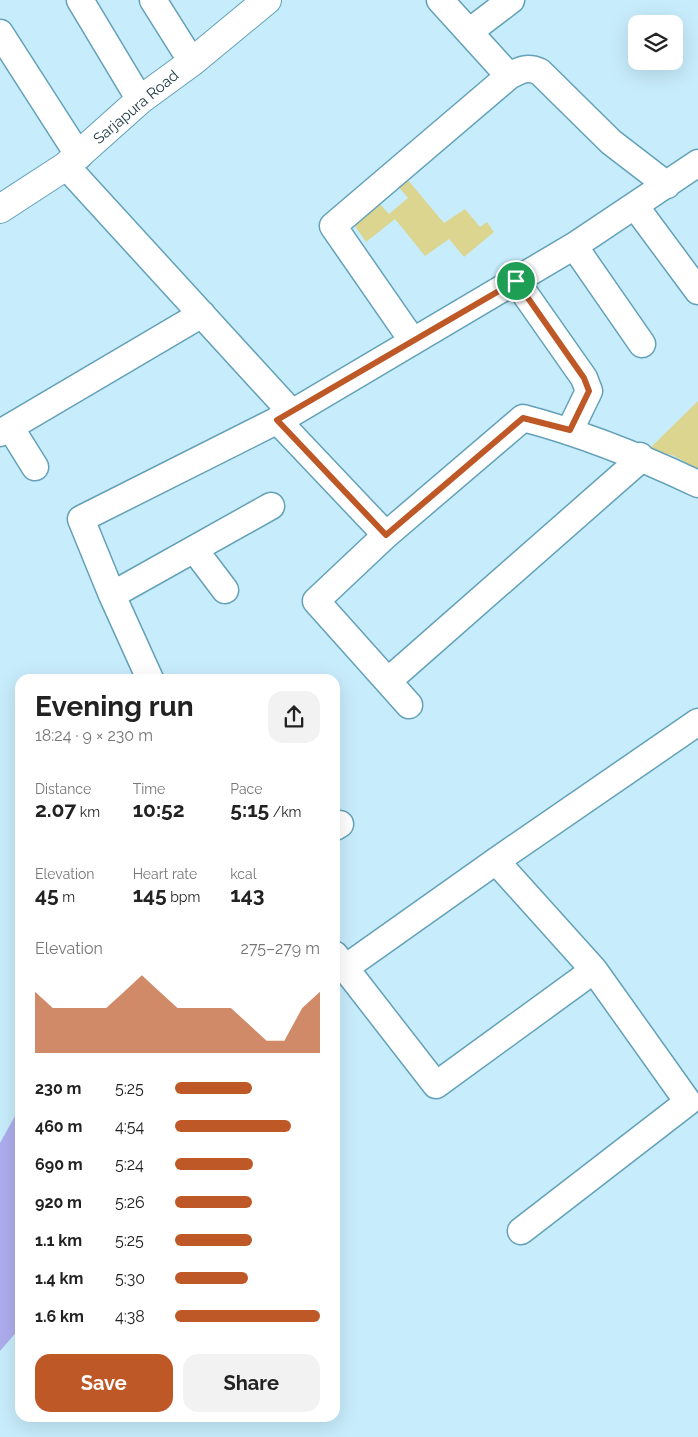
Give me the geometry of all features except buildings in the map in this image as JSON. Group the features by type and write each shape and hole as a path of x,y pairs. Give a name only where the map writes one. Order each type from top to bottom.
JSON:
{"street":[{"path":"80,0 140,100"},
{"path":"153,0 192,62"},
{"path":"440,0 509,76"},
{"path":"469,32 511,0"},
{"name":"Sarjapura Road","path":"0,209 72,161 140,100 192,62 252,5"},
{"path":"0,33 72,161 202,314 284,417 386,535"},
{"path":"412,340 333,226 509,76 525,68 533,68 540,72 611,142 667,185"},
{"path":"148,674 112,595 81,519 284,417 574,246 698,163"},
{"path":"636,206 698,291"},
{"path":"574,246 642,344"},
{"path":"516,281 589,391 570,430"},
{"path":"35,467 5,430 202,314"},
{"path":"409,705 316,601 386,535 523,418 570,430 640,456 698,484"},
{"path":"388,681 635,464 640,456"},
{"path":"112,595 271,506"},
{"path":"194,549 225,590"},
{"path":"594,970 436,1085 340,962 496,861 698,722"},
{"path":"496,861 594,970 688,1102 521,1231"}],"shaded area":[{"path":"407,179 444,223 465,209 480,227 487,222 494,232 464,257 449,239 425,256 395,219 366,242 353,223 377,201 389,214 408,198 398,186"},
{"path":"698,401 698,469 672,455 647,451"}],"water":[{"path":"15,1116 15,1334 0,1351 0,1143"}],"route":[{"path":"516,281 584,378 589,391 584,403 570,430 523,418 386,535 277,420 516,281"}]}
